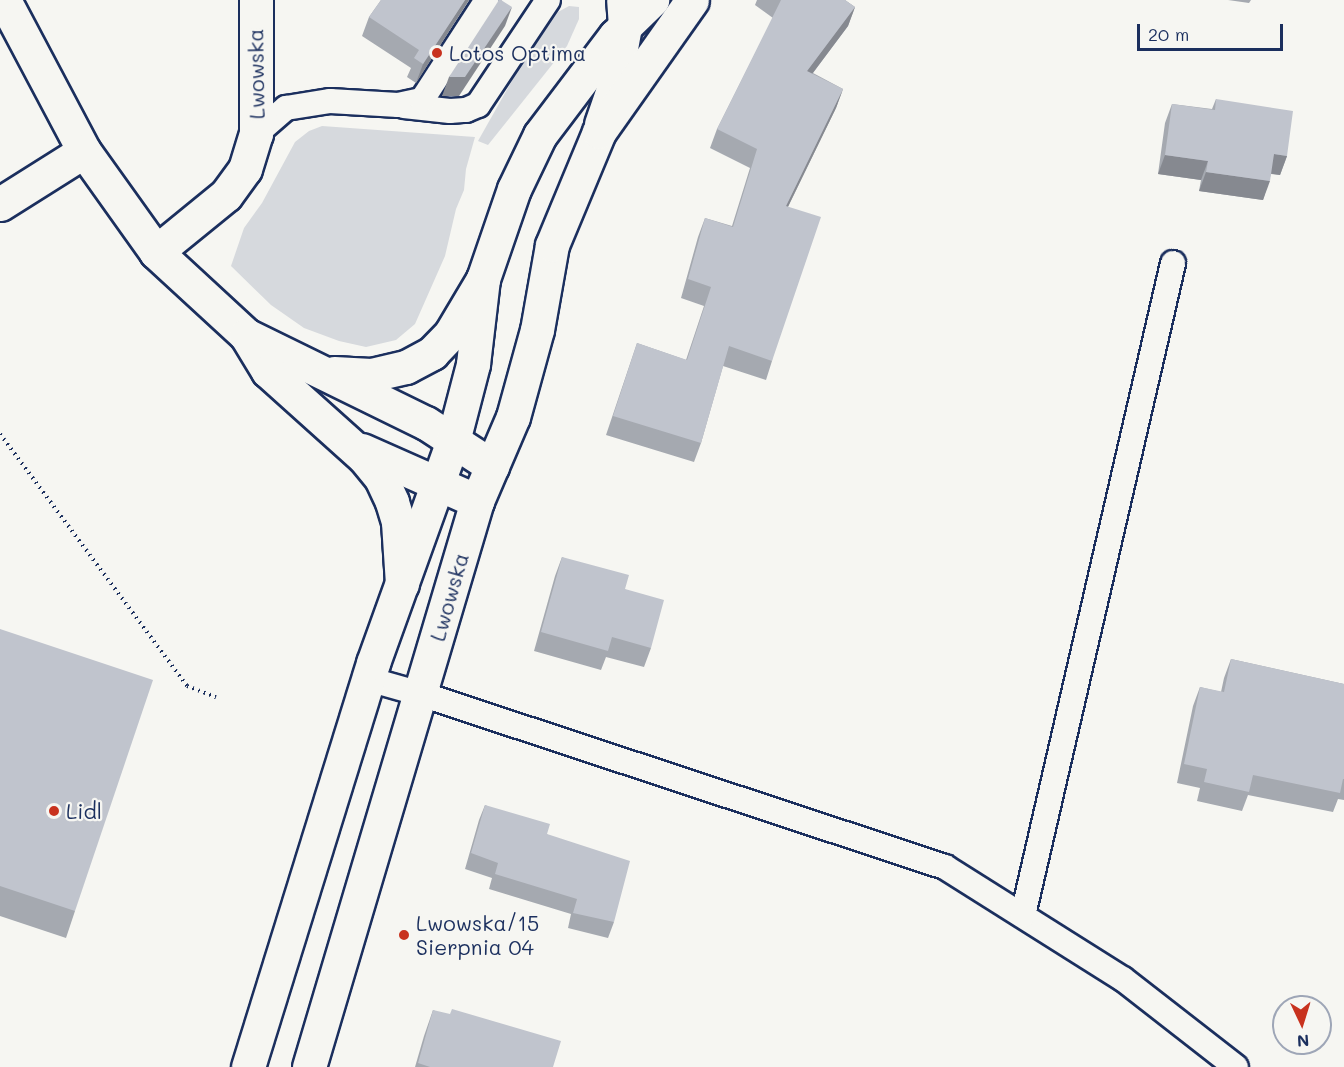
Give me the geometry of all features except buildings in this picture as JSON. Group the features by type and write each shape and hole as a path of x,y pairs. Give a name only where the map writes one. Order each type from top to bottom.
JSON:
{"main road":[{"path":"4,0 84,151 156,252 246,335 268,371 345,440 381,478 392,502 401,543 402,586"},
{"name":"Lwowska","path":"156,252 226,195 245,170 256,134 256,0"},
{"path":"310,367 340,374 371,375 406,367 432,353 451,333 483,279 514,189 540,135 624,13 652,0"},
{"name":"Lwowska","path":"599,132 692,0"},
{"name":"Lwowska","path":"309,1067 477,501 513,417 537,330 552,245 599,132 614,87 624,13"},
{"path":"0,204 84,151"},
{"path":"248,1067 368,679 453,441 473,363 483,279"},
{"path":"246,335 426,423 492,466"},
{"path":"345,440 389,464 477,501"}],"lane":[{"path":"398,105 422,100 487,0"},
{"path":"256,134 286,108 310,103 398,105 450,111 466,110 478,105 548,0"},
{"path":"1023,915 1173,263"},
{"path":"368,679 421,694 945,867 1123,979 1236,1067"}],"path":[{"path":"0,434 187,686 216,697"}],"shaded area":[{"path":"569,6 579,7 579,19 567,46 488,145 478,141 518,70 558,12"},
{"path":"322,126 475,137 466,169 464,190 456,209 445,256 415,324 396,340 366,347 339,341 304,328 271,305 231,266 244,228 262,203 295,142 309,131"}],"place":[{"name":"Lotos Optima","path":"437,53"},
{"name":"Lidl","path":"54,811"},
{"name":"Lwowska/15 Sierpnia 04","path":"404,935"}]}
